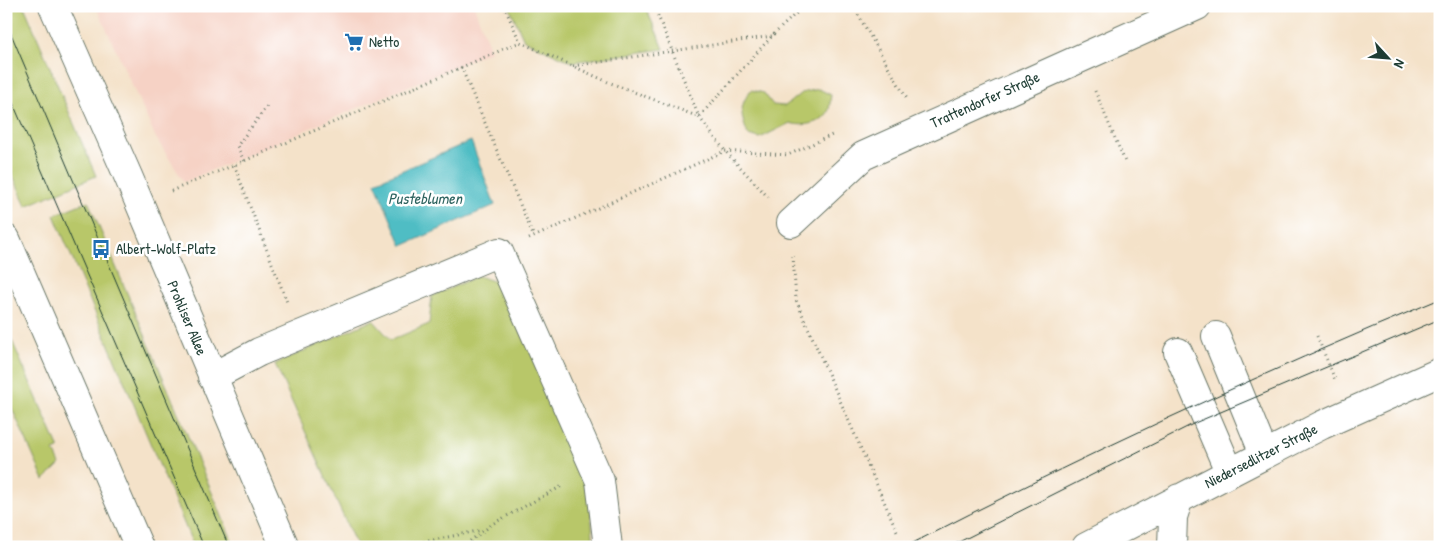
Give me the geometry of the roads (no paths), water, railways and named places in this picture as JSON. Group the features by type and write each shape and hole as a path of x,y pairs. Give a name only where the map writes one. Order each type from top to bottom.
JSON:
{"street":[{"name":"Prohliser Allee","path":"53,6 128,176 285,547"},
{"name":"Trattendorfer Straße","path":"791,223 863,156 1197,6"},
{"path":"6,239 139,547"},
{"path":"212,377 259,352 499,252 600,481 608,547"},
{"path":"1216,336 1264,454"},
{"path":"1178,352 1229,471"},
{"name":"Niedersedlitzer Straße","path":"1086,547 1229,471 1322,425 1440,372"},
{"path":"1172,547 1173,517 1179,498"}],"water":[{"name":"Pusteblumen","path":"471,141 495,205 402,246 375,182"}],"tram line":[{"path":"6,22 229,547"},
{"path":"6,87 204,547"},
{"path":"905,547 1170,417 1372,327 1440,299"},
{"path":"949,547 1197,422 1440,319"}],"place":[{"name":"Netto","path":"354,42"},
{"name":"Albert-Wolf-Platz","path":"101,249"}]}
